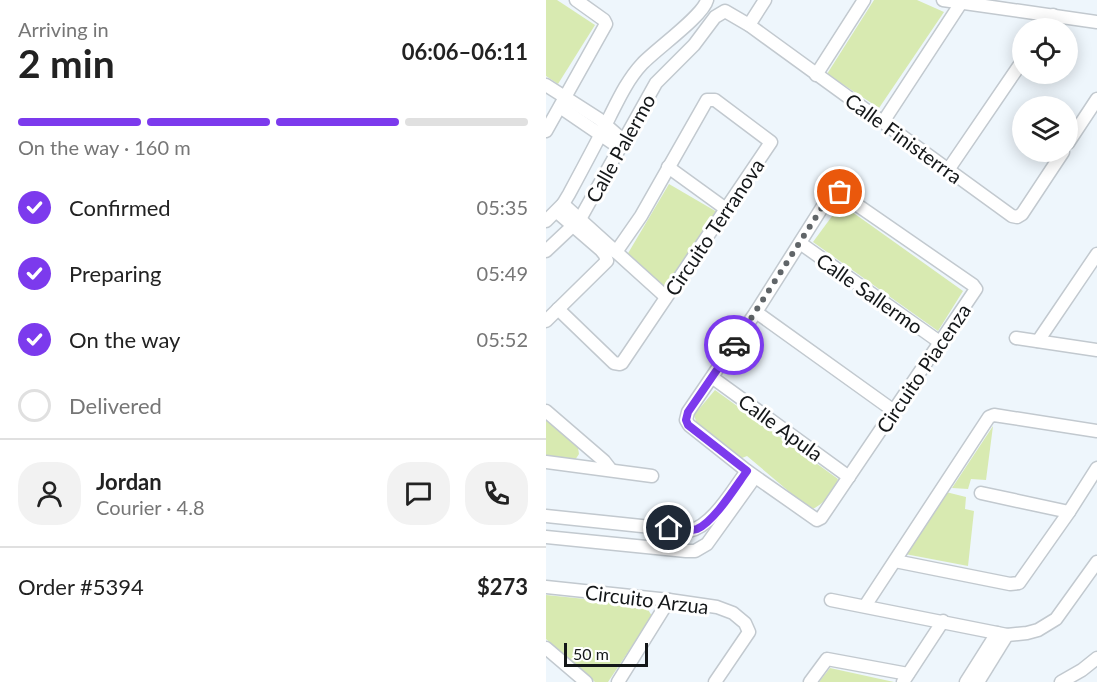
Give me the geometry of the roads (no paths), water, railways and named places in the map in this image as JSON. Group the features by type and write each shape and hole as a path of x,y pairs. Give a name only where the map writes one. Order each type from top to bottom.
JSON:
{"street":[{"path":"546,131 606,24 604,20 576,0"},
{"name":"Calle Palermo","path":"689,21 691,12 701,0"},
{"name":"Calle Palermo","path":"546,221 560,208 633,74 689,21 697,17 705,7 707,0"},
{"path":"748,25 765,0"},
{"path":"816,75 864,0"},
{"path":"944,0 1097,22"},
{"path":"883,122 961,3"},
{"name":"Calle Palermo","path":"546,251 577,222 656,83 704,34 719,13 729,12"},
{"name":"Calle Finisterrra","path":"729,12 1012,216 1017,217 1022,214 1056,162"},
{"path":"689,21 704,34"},
{"path":"948,170 1012,76"},
{"path":"546,85 563,102 622,144"},
{"name":"Circuito Terranova","path":"546,321 558,309 612,256 641,216 709,99 715,99 771,142 625,360 620,364 614,363 558,309"},
{"path":"1078,128 1097,99"},
{"path":"668,167 726,209"},
{"name":"Circuito Piacenza","path":"837,191 973,285 975,292 821,518 817,520 751,474 687,422 688,412 713,378 800,243 830,195 837,191"},
{"path":"560,208 612,256 666,297"},
{"name":"Calle Sallermo","path":"800,243 941,343"},
{"path":"1038,341 1092,271 1097,254"},
{"path":"756,312 894,411"},
{"path":"1016,338 1097,350"},
{"name":"Calle Apula","path":"713,378 849,477"},
{"path":"546,411 604,461 611,470"},
{"path":"866,606 989,417 1097,431"},
{"path":"546,462 652,476"},
{"path":"895,561 1014,584 1022,580 1097,468"},
{"path":"546,516 689,531 701,527 711,519 751,474"},
{"path":"546,537 695,550 707,544 751,474"},
{"path":"981,493 1069,512"},
{"path":"831,600 1002,634 1027,633 1047,626 1062,613 1096,569"},
{"name":"Circuito Arzua","path":"546,587 669,600 725,609 733,613 748,626 747,635 715,682"},
{"path":"618,682 669,600"},
{"path":"810,682 827,659 906,678 944,621"},
{"path":"966,682 1002,634"},
{"path":"978,682 1002,634"},
{"path":"546,648 586,682"},
{"path":"1060,682 1082,670 1097,658"}]}
